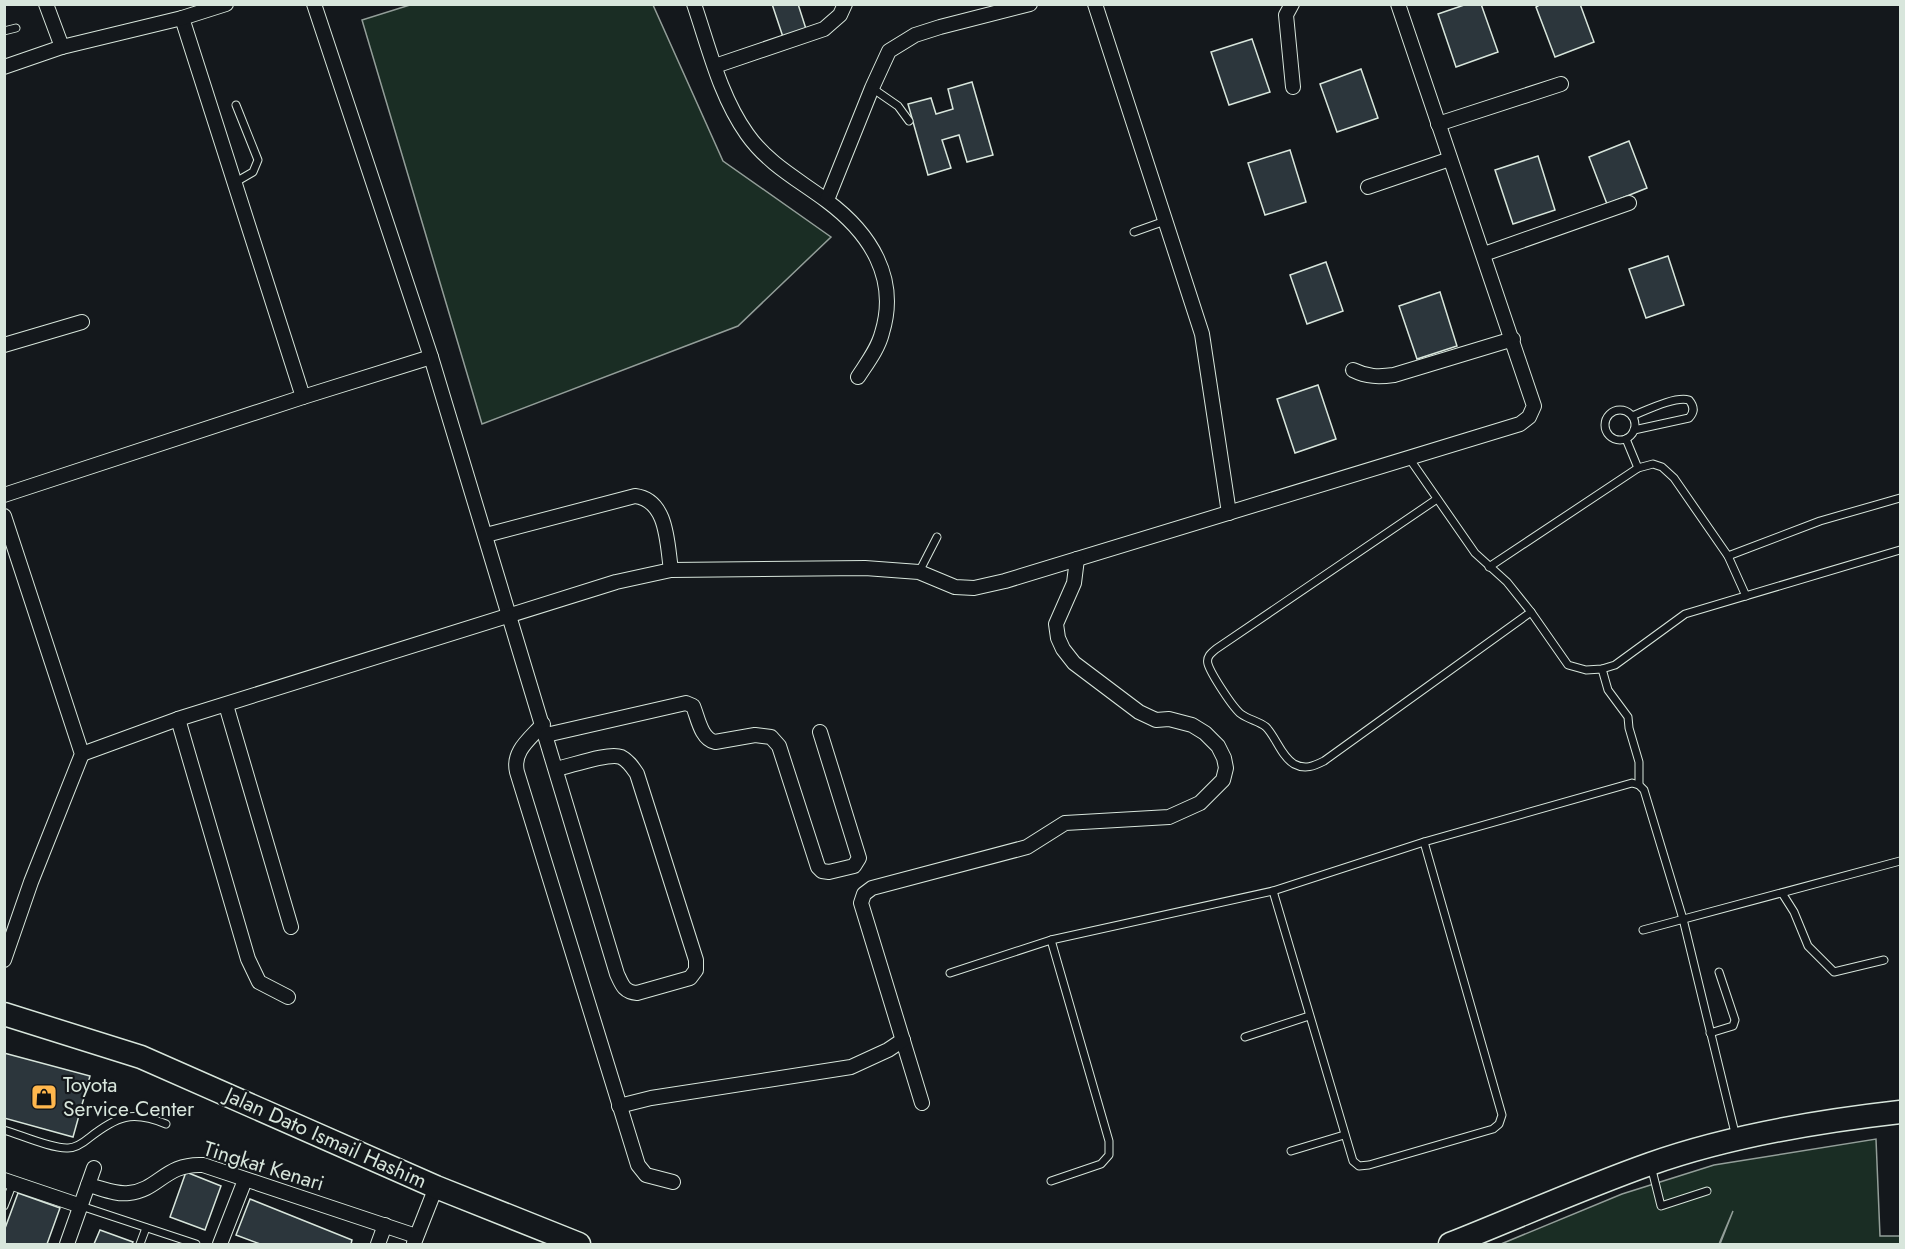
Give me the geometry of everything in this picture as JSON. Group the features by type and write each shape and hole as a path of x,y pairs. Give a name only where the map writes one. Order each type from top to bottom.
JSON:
{"main road":[{"name":"Jalan Dato Ismail Hashim","path":"4,1014 141,1057 436,1187 579,1245"},
{"path":"1450,1245 1651,1164 1737,1139 1900,1112"}],"street":[{"path":"46,4 62,47"},
{"path":"4,67 62,47 182,18 226,4"},
{"path":"314,4 431,357 617,974 623,989 630,993 690,978 696,970 696,960 637,774 630,763 620,757 610,757 556,769"},
{"path":"694,4 727,103 748,136 769,159 827,201 865,236 881,265 888,302 882,334 858,377"},
{"path":"715,66 824,29 840,15 845,4"},
{"path":"827,201 889,51 915,35 1030,4"},
{"path":"1095,4 1202,334 1229,513"},
{"path":"1292,4 1286,15 1293,87"},
{"path":"82,754 178,719 616,582 671,570 865,568 919,572 955,587 974,588 1005,581 1520,424 1529,417 1534,406 1398,4"},
{"path":"182,18 303,397"},
{"path":"1438,124 1561,84"},
{"path":"1368,187 1450,159"},
{"path":"1484,254 1629,203"},
{"path":"4,345 82,322"},
{"path":"1353,370 1371,376 1394,375 1513,339"},
{"path":"4,495 431,357"},
{"path":"486,535 635,496 645,497 654,504 664,525 671,570"},
{"path":"4,516 82,754 31,882 4,960"},
{"path":"922,1103 861,903 864,894 872,888 1027,847 1065,823 1168,817 1200,803 1223,780 1226,768 1224,758 1218,746 1205,733 1192,725 1169,719 1156,720 1139,712 1074,663 1063,649 1058,638 1056,624 1074,583 1077,559"},
{"path":"673,1182 646,1175 638,1165 515,763 517,755 545,730 686,703 693,706 705,737 709,741 755,735 771,737 778,746 818,867 822,871 829,872 854,866 860,858 820,732"},
{"path":"226,705 291,927"},
{"path":"178,719 248,958 259,982 288,997"},
{"path":"620,1106 651,1098 851,1066 888,1050 903,1040"},
{"name":"Tingkat Kenari","path":"88,1185 129,1194 143,1190 177,1167 202,1165 386,1226 416,1242"},
{"path":"67,1245 94,1168"},
{"path":"220,1245 245,1180"},
{"path":"9,1182 81,1206"},
{"path":"416,1242 436,1187"},
{"path":"378,1245 386,1226"}],"lane":[{"path":"4,31 16,28"},
{"path":"872,88 898,106 909,121"},
{"path":"234,183 253,172 258,160 236,105"},
{"path":"1134,232 1165,221"},
{"path":"1632,416 1685,398 1689,400 1694,409 1689,418 1634,430"},
{"path":"1624,410 1632,416 1636,424 1633,434 1626,440 1617,440 1609,435 1605,426 1608,416 1615,411 1624,410"},
{"path":"1626,440 1638,468"},
{"path":"1409,458 1475,553 1508,582 1532,612 1568,665 1586,670 1616,665 1685,614 1900,550"},
{"path":"1489,567 1638,468 1653,464 1662,467 1674,478 1728,556 1746,596"},
{"path":"1728,556 1820,521 1900,498"},
{"path":"1437,499 1225,642 1209,656 1208,663 1212,672 1234,706 1242,714 1267,728 1293,763 1312,767 1532,612"},
{"path":"919,572 937,537"},
{"path":"1602,669 1608,690 1628,717 1639,762 1639,785"},
{"path":"950,973 1051,940 1273,891 1424,842 1632,783 1644,790 1683,919 1737,1139"},
{"path":"1273,891 1353,1161 1359,1166 1369,1165 1493,1129 1499,1124 1502,1115 1424,842"},
{"path":"1644,930 1900,861"},
{"path":"1782,893 1794,912 1808,946 1834,972 1884,960"},
{"path":"1051,940 1108,1141 1109,1155 1101,1164 1052,1181"},
{"path":"1710,1033 1733,1026 1736,1020 1719,972"},
{"path":"1245,1037 1309,1016"},
{"path":"4,1131 69,1148 80,1145 105,1124 117,1118 141,1116 166,1124"},
{"path":"1291,1151 1344,1135"},
{"path":"1651,1164 1661,1206 1707,1191"},
{"path":"4,1206 9,1182"},
{"path":"81,1206 196,1245"},
{"path":"140,1245 146,1228"}],"green space":[{"path":"413,4 653,5 723,161 831,237 738,326 482,424 362,20"},
{"path":"1876,1139 1880,1236 1900,1236 1900,1244 1720,1244 1733,1211 1719,1244 1501,1244 1622,1194 1714,1165"}],"building":[{"path":"772,4 798,4 807,32 784,40"},
{"path":"1467,4 1481,4 1498,52 1456,67 1438,14"},
{"path":"1541,4 1580,4 1594,42 1555,57 1536,7"},
{"path":"1252,39 1270,92 1229,105 1211,52"},
{"path":"1361,69 1378,118 1337,132 1320,84"},
{"path":"972,82 993,155 967,162 959,135 942,140 951,168 928,175 908,104 931,98 936,114 953,109 948,89"},
{"path":"1629,141 1647,188 1607,204 1589,157"},
{"path":"1290,150 1306,202 1265,215 1248,163"},
{"path":"1538,156 1555,210 1513,224 1495,170"},
{"path":"1668,256 1684,305 1646,318 1629,269"},
{"path":"1326,262 1343,311 1307,324 1290,275"},
{"path":"1440,292 1457,346 1417,359 1399,306"},
{"path":"1318,385 1336,439 1295,453 1277,399"},
{"name":"Toyota Service Center","path":"4,1053 90,1076 73,1137 4,1118"},
{"path":"186,1172 221,1186 205,1230 170,1217"},
{"path":"18,1193 60,1208 47,1244 4,1244 4,1231"},
{"path":"250,1199 352,1240 351,1244 260,1244 236,1235"},
{"path":"100,1230 133,1242 132,1244 94,1244"}],"place":[{"name":"Toyota Service Center","path":"44,1097"}]}
